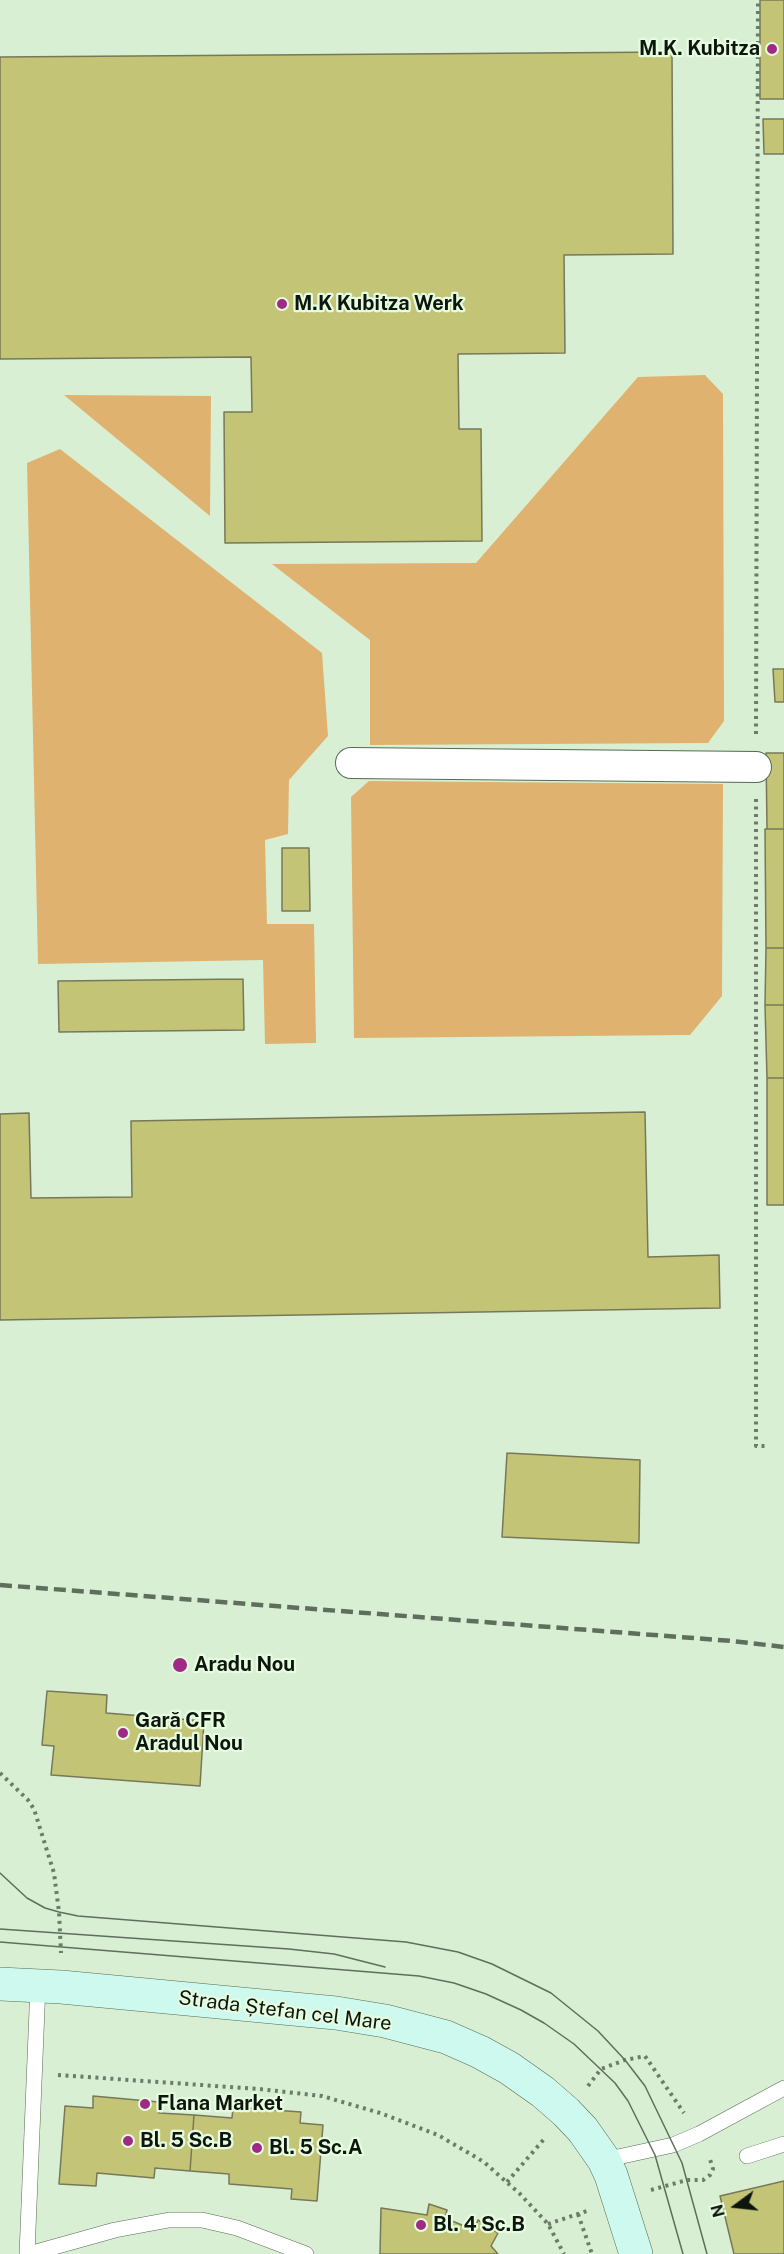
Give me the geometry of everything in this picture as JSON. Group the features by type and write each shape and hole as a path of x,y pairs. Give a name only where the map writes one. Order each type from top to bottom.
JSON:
{"main road":[{"name":"Strada Ștefan cel Mare","path":"0,1984 50,1986 336,2013 385,2021 446,2037 508,2068 543,2092 566,2112 604,2160 621,2201 636,2254"}],"street":[{"path":"351,763 756,767"}],"lane":[{"path":"50,1986 28,2254 115,2230 169,2220 202,2220 237,2228 306,2254"},
{"path":"604,2160 673,2145 699,2134 784,2088"},
{"path":"747,2156 784,2145"}],"path":[{"path":"758,0 756,1446 768,1446"},
{"path":"0,1773 28,1800 34,1809 54,1873 59,1912 50,1986"},
{"path":"57,2064 57,2075 259,2089 322,2096 380,2113 438,2135 484,2162 520,2194 548,2224 564,2254"},
{"path":"578,2214 592,2254"}],"shaded area":[{"path":"705,375 723,394 724,721 708,743 370,745 370,640 272,564 476,563 638,377"},
{"path":"64,395 211,396 210,516"},
{"path":"60,449 322,653 328,736 289,780 288,834 265,840 267,924 314,924 316,1043 265,1044 263,960 38,964 27,463"},
{"path":"369,781 723,784 722,996 690,1035 354,1038 351,797"}],"building":[{"name":"M.K. Kubitza","path":"760,0 784,0 784,99 760,99"},
{"name":"M.K Kubitza Werk","path":"672,52 673,254 564,255 565,353 458,354 459,429 481,429 482,541 225,543 224,412 252,412 251,357 0,359 0,57"},
{"name":"M.K. Kubitza","path":"763,119 784,119 784,154 764,154"},
{"path":"773,669 784,669 784,702 775,702"},
{"path":"766,753 784,753 784,829 767,829"},
{"path":"765,829 784,829 784,948 766,948"},
{"path":"282,848 309,848 310,911 282,911"},
{"path":"766,948 784,948 784,1005 765,1005"},
{"path":"243,979 244,1030 59,1032 58,981"},
{"path":"765,1005 784,1005 784,1078 767,1078"},
{"path":"767,1078 784,1078 784,1205 767,1205"},
{"path":"645,1112 648,1257 719,1255 720,1308 0,1320 0,1114 29,1113 31,1198 132,1197 131,1121"},
{"path":"507,1453 640,1460 639,1543 502,1537"},
{"name":"Gară CFR Aradul Nou","path":"47,1691 107,1695 106,1713 204,1721 200,1786 51,1775 54,1746 42,1745"},
{"name":"Bl. 5 Sc.B","path":"93,2096 159,2102 159,2113 194,2115 190,2171 155,2168 154,2178 97,2173 96,2186 59,2184 65,2106 93,2108"},
{"name":"Bl. 5 Sc.A","path":"233,2107 301,2112 300,2123 323,2125 317,2201 291,2199 292,2189 229,2184 229,2174 190,2171 194,2115 232,2118"},
{"path":"784,2181 784,2254 734,2254 720,2196"},
{"name":"Bl. 4 Sc.B","path":"429,2204 447,2210 445,2218 474,2230 478,2220 498,2233 491,2246 498,2254 380,2254 381,2208 427,2215"}],"tram line":[{"path":"0,1873 27,1898 45,1908 59,1912 78,1916 406,1942 458,1952 492,1964 551,1993 598,2031 645,2086 682,2163 707,2254"},
{"path":"0,1929 289,1949 334,1954 385,1967"},
{"path":"0,1942 419,1976 454,1983 486,1994 544,2023 574,2044 615,2083 628,2101 655,2155 683,2254"}],"railway":[{"path":"0,1585 732,1641 784,1647"}],"place":[{"name":"M.K. Kubitza","path":"772,49"},
{"name":"M.K Kubitza Werk","path":"282,304"},
{"name":"Aradu Nou","path":"180,1665"},
{"name":"Gară CFR Aradul Nou","path":"123,1733"},
{"name":"Flana Market","path":"145,2104"},
{"name":"Bl. 5 Sc.B","path":"128,2141"},
{"name":"Bl. 5 Sc.A","path":"257,2148"},
{"name":"Bl. 4 Sc.B","path":"421,2225"}]}
